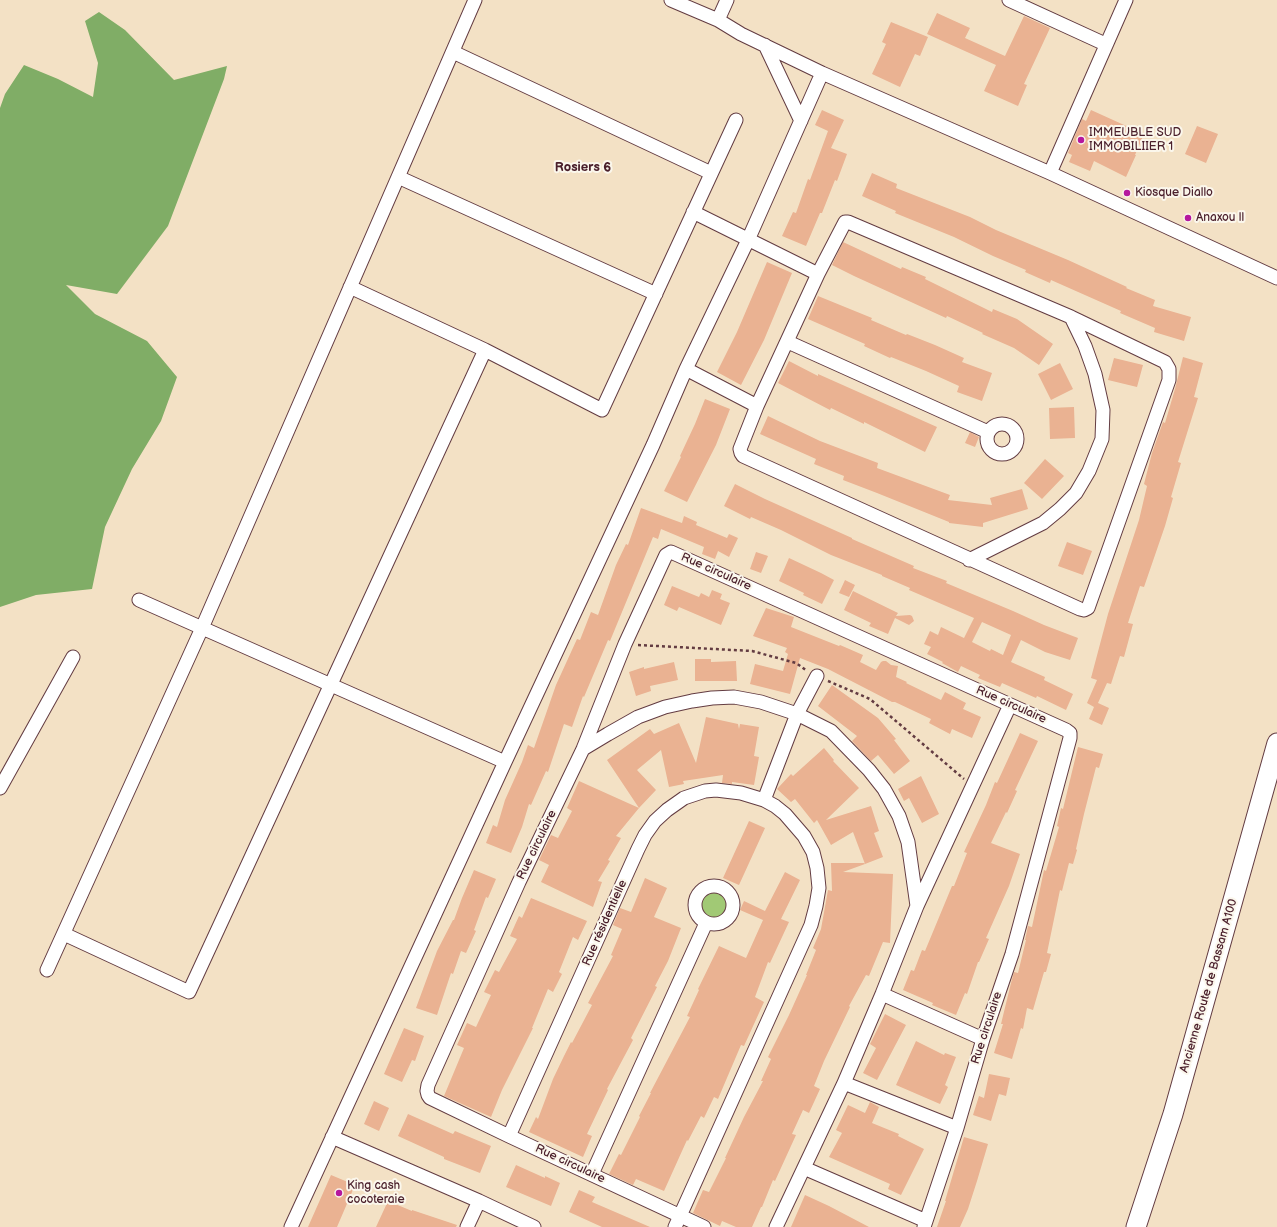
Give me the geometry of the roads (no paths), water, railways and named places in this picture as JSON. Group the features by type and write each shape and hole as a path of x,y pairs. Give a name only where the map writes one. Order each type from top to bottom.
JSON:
{"main road":[{"name":"Ancienne Route de Bassam A100","path":"1136,1227 1175,1106 1277,744"}],"street":[{"path":"47,970 202,628 475,0"},
{"path":"672,0 718,20 741,34 822,73 1050,173 1277,278"},
{"path":"718,20 727,0"},
{"path":"1009,0 1105,44"},
{"path":"1050,173 1105,44 1126,0"},
{"path":"766,45 801,121"},
{"path":"453,52 711,173"},
{"path":"291,1227 505,762 650,452 686,370 748,240 822,73"},
{"path":"350,287 485,350 602,410 736,120"},
{"path":"398,177 656,294"},
{"path":"693,212 818,274"},
{"path":"848,222 1071,317 1164,362 1169,369 1169,380 1088,608 1080,610 743,456 740,449 818,274 843,224 848,222"},
{"path":"969,560 1043,523 1060,509 1076,493 1089,471 1097,452 1102,439 1103,410 1093,367 1071,317"},
{"path":"788,342 988,432"},
{"path":"64,934 189,992 485,350"},
{"path":"686,370 758,406"},
{"name":"Rue circulaire","path":"704,1227 678,1222 592,1174 430,1098 428,1095 428,1085 519,882 584,749 625,644 666,556 671,552 1070,733 1070,738 1012,954 983,1039 957,1128 925,1224"},
{"path":"138,600 505,762"},
{"path":"0,788 73,657"},
{"path":"764,800 797,714 817,676"},
{"path":"584,749 638,717 665,707 692,701 734,697 761,702 797,714 831,731 869,770 884,789 899,816 908,842 917,906"},
{"path":"776,1227 844,1083 917,906 1010,705"},
{"name":"Rue résidentielle","path":"509,1136 645,835 667,810 684,798 705,791 716,790 741,793 764,800 785,814 804,836 813,852 817,868 819,888 816,906 811,925 678,1222"},
{"path":"592,1174 706,923"},
{"path":"882,994 983,1039"},
{"path":"844,1083 957,1128"},
{"path":"332,1138 479,1201 534,1227"},
{"path":"804,1168 925,1224"},
{"path":"467,1227 479,1201"}],"place":[{"name":"IMMEUBLE SUD IMMOBILIIER 1","path":"1081,140"},
{"name":"Kiosque Diallo","path":"1127,193"},
{"name":"Anaxou ll","path":"1188,218"},
{"name":"King cash cocoteraie","path":"339,1193"}],"district":[{"name":"Rosiers 6","path":"583,168"}]}
